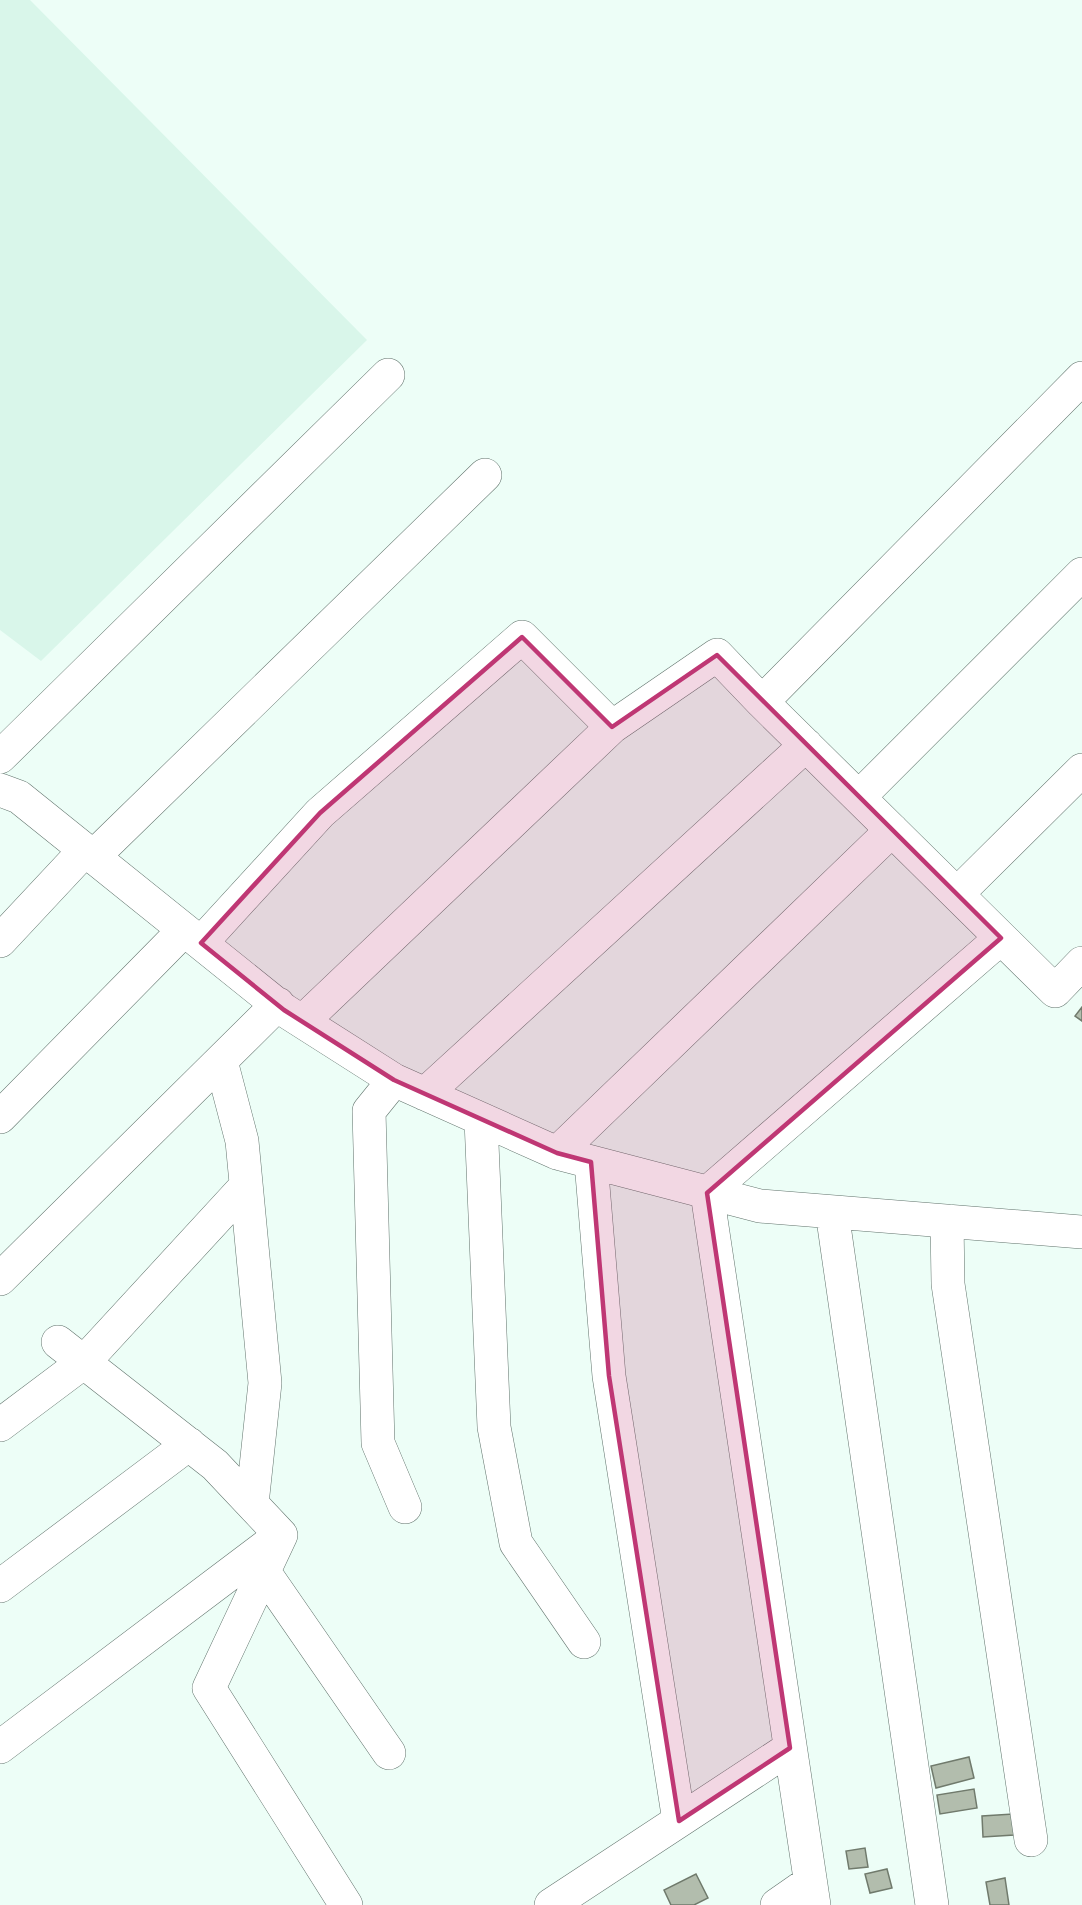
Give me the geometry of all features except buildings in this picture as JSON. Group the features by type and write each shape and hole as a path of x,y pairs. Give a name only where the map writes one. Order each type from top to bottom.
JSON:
{"street":[{"path":"0,757 388,375"},
{"path":"762,702 1082,378"},
{"path":"0,941 484,475"},
{"path":"859,797 1082,574"},
{"path":"0,1117 320,813 522,637 612,727"},
{"path":"0,1279 221,1061 290,1013 612,727 717,656 1054,991 1082,963"},
{"path":"425,1094 806,745"},
{"path":"957,894 1082,770"},
{"path":"0,790 19,798 290,1013 394,1080 557,1153 760,1206 1082,1232"},
{"path":"557,1153 892,830"},
{"path":"707,1193 1001,938"},
{"path":"221,1061 242,1141 265,1383 252,1503"},
{"path":"394,1080 369,1111 370,1158 378,1443 405,1507"},
{"path":"481,1120 494,1427 516,1543 584,1642"},
{"path":"591,1162 609,1376 679,1821"},
{"path":"0,1425 84,1362 246,1186"},
{"path":"707,1193 812,1894 777,1905"},
{"path":"832,1212 932,1905"},
{"path":"947,1221 948,1284 1030,1840"},
{"path":"58,1342 215,1465 281,1535"},
{"path":"0,1586 189,1444"},
{"path":"281,1535 209,1688 346,1905"},
{"path":"0,1747 281,1535"},
{"path":"264,1572 389,1753"},
{"path":"551,1905 790,1748"}],"highlighted area":[{"path":"522,637 612,727 717,655 1001,938 707,1193 790,1748 679,1821 609,1376 591,1162 557,1153 394,1080 284,1010 201,943 320,813"}],"shaded area":[{"path":"0,0 30,0 367,340 41,661 0,630"}]}
